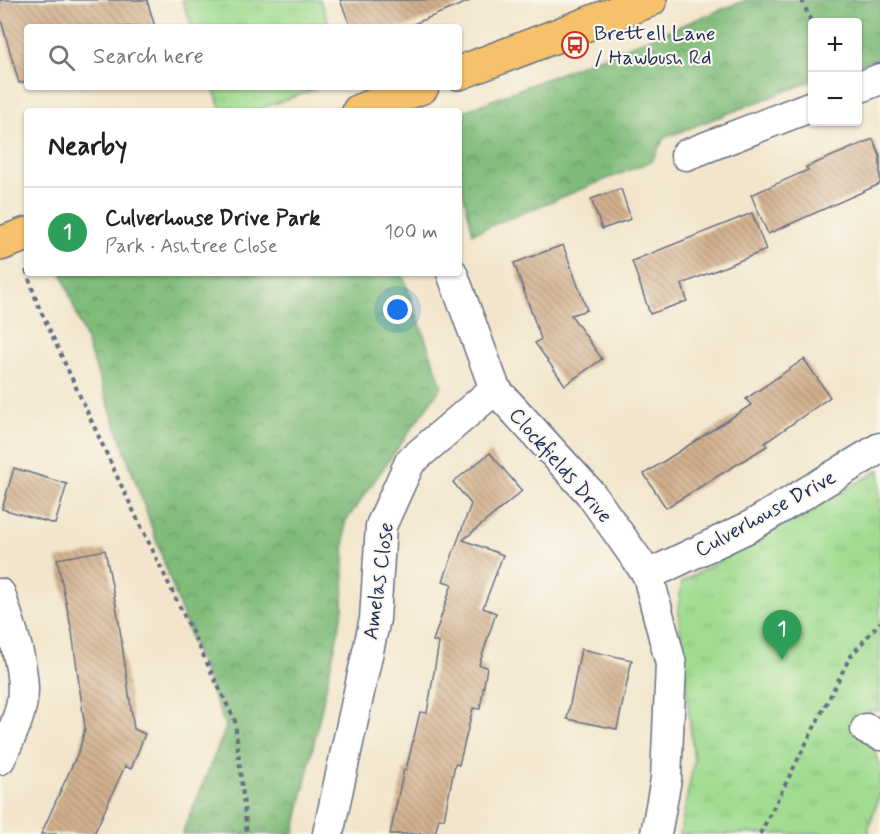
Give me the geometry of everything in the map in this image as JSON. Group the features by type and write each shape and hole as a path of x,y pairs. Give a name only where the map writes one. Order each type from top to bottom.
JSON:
{"main road":[{"path":"462,72 650,0"},
{"path":"375,108 391,105 417,90"}],"street":[{"path":"862,86 880,79"},
{"path":"686,155 808,108"},
{"name":"Clockfields Drive","path":"453,276 495,389 590,493 648,575 671,664 666,779 656,834"},
{"name":"Amelas Close","path":"331,824 375,619 381,526 410,462 495,389"},
{"name":"Culverhouse Drive","path":"648,575 749,527 880,448"},
{"path":"0,594 15,638 23,690 15,727 0,759"}],"path":[{"path":"802,0 810,18"},
{"path":"14,239 24,266"},
{"path":"27,276 38,305 121,485 235,721 247,834"},
{"path":"760,834 850,657 880,622"}],"green space":[{"path":"182,0 320,0 329,24 191,24"},
{"path":"746,0 880,0 880,57 862,64 862,18 808,18 808,83 664,138 652,161 473,233 462,188 462,112"},
{"path":"214,90 313,90 262,108 220,108"},
{"path":"63,276 403,276 442,386 345,522 343,610 294,834 182,834 226,728 195,650"},
{"path":"880,470 880,711 869,710 866,729 880,766 880,794 869,826 869,834 680,834 694,761 678,609 682,582"}],"building":[{"path":"0,0 147,0 154,24 24,24 24,82 19,83 0,17"},
{"path":"340,0 470,0 413,24 350,24"},
{"path":"873,139 880,156 880,184 768,234 751,195 808,170 806,167"},
{"path":"621,189 631,219 602,229 591,199"},
{"path":"752,213 766,250 682,284 687,301 650,314 632,261"},
{"path":"563,245 587,310 571,315 602,359 565,385 535,343 541,339 514,263"},
{"path":"804,359 830,397 765,443 767,446 666,508 644,474 751,405 746,399"},
{"path":"490,453 522,491 463,540 503,555 483,608 496,613 479,665 487,667 480,709 473,708 459,765 455,764 444,819 439,818 435,834 390,834 404,769 406,770 420,712 427,713 439,643 433,641 452,584 443,581 471,504 453,482"},
{"path":"14,468 67,484 55,524 2,509"},
{"path":"105,550 118,616 134,729 145,734 131,769 125,766 94,834 41,834 80,748 85,728 72,632 57,559"},
{"path":"581,649 632,660 617,729 567,719"}],"place":[{"name":"Brettell Lane / Hawbush Rd","path":"575,45"},
{"name":"Culverhouse Drive Park","path":"782,660"}]}
